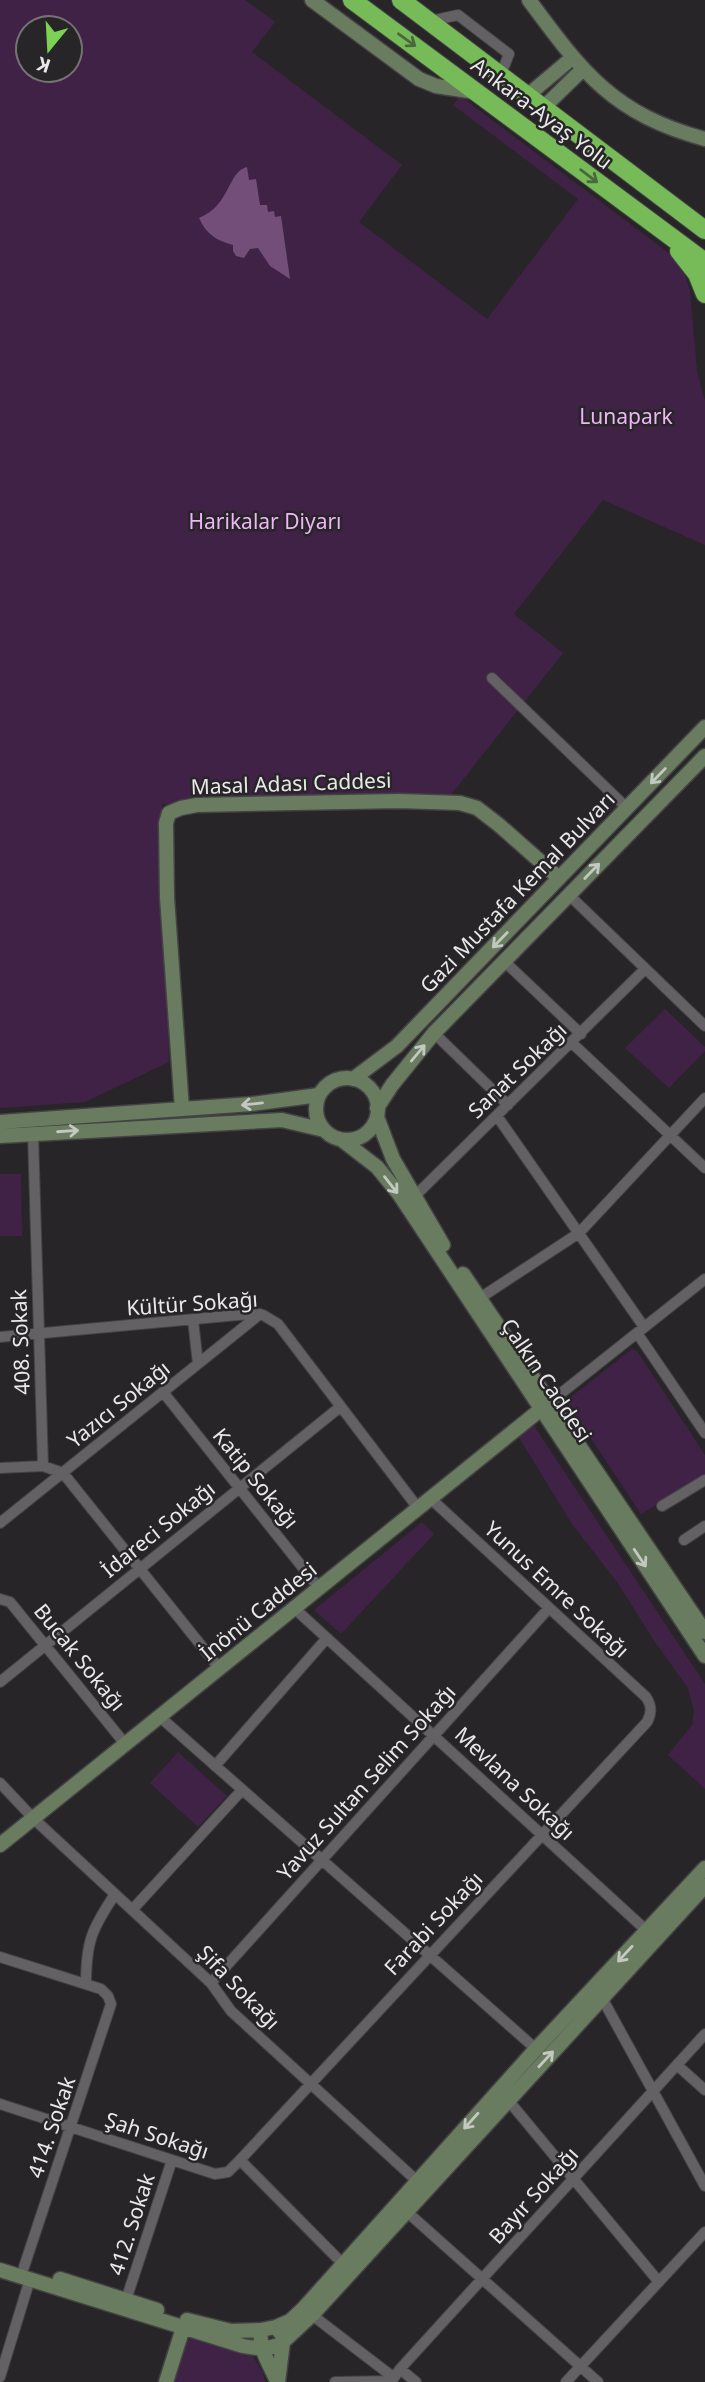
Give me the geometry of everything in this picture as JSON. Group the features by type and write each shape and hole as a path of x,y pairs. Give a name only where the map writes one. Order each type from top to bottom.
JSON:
{"highway":[{"name":"Ankara-Ayaş Yolu","path":"352,0 705,262"},
{"name":"Ankara-Ayaş Yolu","path":"401,0 705,230"},
{"path":"666,234 697,274 705,294"}],"main road":[{"path":"312,0 419,79 436,86 478,92"},
{"path":"529,0 572,58 613,98 671,130 705,139"},
{"path":"527,96 572,58"},
{"path":"543,108 583,69"},
{"path":"545,80 553,86 556,94"},
{"name":"Gazi Mustafa Kemal Bulvarı","path":"353,1079 397,1046 705,727"},
{"name":"Gazi Mustafa Kemal Bulvarı","path":"377,1112 392,1085 434,1033 705,755"},
{"name":"Masal Adası Caddesi","path":"182,1109 167,897 166,822 169,813 181,807 197,805 399,800 460,803 477,808 559,878"},
{"path":"0,1136 282,1120 324,1130 342,1140 360,1137 373,1125 377,1112 371,1090 353,1079 332,1082 319,1095 316,1113 324,1130"},
{"path":"0,1122 252,1104 319,1095"},
{"name":"Çalkın Caddesi","path":"377,1112 393,1159 414,1197 705,1656"},
{"name":"Çalkın Caddesi","path":"342,1140 377,1167 399,1194 705,1632"},
{"name":"İnönü Caddesi","path":"0,1845 545,1405"},
{"path":"0,2270 27,2273 126,2300 186,2320 231,2330 261,2330 290,2321 536,2049 705,1868"},
{"path":"0,2259 27,2273 183,2328 243,2346 272,2348 283,2342 312,2315 705,1886"},
{"path":"276,2327 283,2342 278,2382"},
{"path":"166,2382 183,2328"},
{"path":"261,2330 259,2339 278,2382"}],"street":[{"path":"492,678 627,808"},
{"path":"569,895 705,1026"},
{"path":"504,961 580,1034"},
{"name":"Sanat Sokağı","path":"414,1197 645,969"},
{"path":"434,1033 508,1105"},
{"path":"572,1042 705,1168"},
{"path":"480,1298 579,1233 705,1098"},
{"path":"497,1116 579,1233 705,1433"},
{"name":"408. Sokak","path":"33,1134 43,1466"},
{"path":"545,1405 705,1279"},
{"name":"Kültür Sokağı","path":"0,1337 260,1314 278,1324 418,1508"},
{"name":"Yazıcı Sokağı","path":"0,1523 260,1314"},
{"path":"192,1320 198,1364"},
{"name":"Katip Sokağı","path":"163,1392 319,1588"},
{"name":"İdareci Sokağı","path":"0,1682 340,1407"},
{"path":"0,1468 43,1466 63,1473 220,1669"},
{"path":"662,1506 705,1480"},
{"name":"Yunus Emre Sokağı","path":"430,1498 646,1697 651,1711"},
{"path":"684,1540 705,1526"},
{"path":"0,1589 5,1600"},
{"name":"Bucak Sokağı","path":"5,1600 126,1745"},
{"name":"Mevlana Sokağı","path":"294,1608 647,1931"},
{"name":"Yavuz Sultan Selim Sokağı","path":"211,1983 549,1608"},
{"path":"215,1766 327,1638"},
{"name":"Farabi Sokağı","path":"240,2160 647,1722 651,1711"},
{"path":"160,1717 536,2049"},
{"name":"Şifa Sokağı","path":"0,1783 34,1819 211,1983 231,2011 416,2181"},
{"path":"132,1910 242,1790"},
{"path":"0,1957 86,1984 89,1938 115,1894"},
{"name":"414. Sokak","path":"0,2377 27,2273 71,2127 110,2011 110,1999 104,1991 86,1984"},
{"path":"602,1998 705,2186"},
{"name":"Bayır Sokağı","path":"394,2377 705,2034"},
{"path":"677,2065 705,2090"},
{"path":"508,2100 659,2282"},
{"name":"Şah Sokağı","path":"0,2104 218,2174 228,2172 240,2160"},
{"name":"412. Sokak","path":"126,2300 172,2160"},
{"path":"240,2160 343,2263"},
{"path":"406,2211 598,2382"},
{"path":"566,2382 705,2232"},
{"path":"312,2315 394,2377"},
{"path":"335,2382 394,2377 416,2382"}],"green space":[{"name":"Harikalar Diyarı","path":"0,0 245,0 275,22 252,52 402,165 359,222 487,319 578,199 453,105 460,96 670,254 685,275 690,291 697,371 705,401 705,545 603,500 514,614 563,653 450,796 162,804 169,1062 85,1102 0,1108"},
{"path":"665,1009 705,1047 705,1051 669,1088 625,1048"},
{"path":"0,1174 21,1174 22,1236 0,1236"},
{"path":"632,1349 637,1351 705,1455 705,1475 641,1514 566,1401"},
{"path":"532,1423 705,1684 705,1789 668,1755 692,1725 694,1711 688,1688 617,1582 572,1524 518,1436"},
{"path":"422,1522 434,1534 341,1634 314,1610"},
{"path":"178,1752 227,1796 198,1827 150,1783"},
{"path":"188,2335 253,2357 265,2382 172,2382"}],"shaded area":[{"path":"247,167 249,180 256,179 260,205 267,205 268,212 274,211 275,217 281,216 290,279 270,266 258,248 250,249 244,258 236,256 233,245 213,236 199,218 217,205 236,175"}],"park label":[{"name":"Lunapark","path":"626,416"}]}
